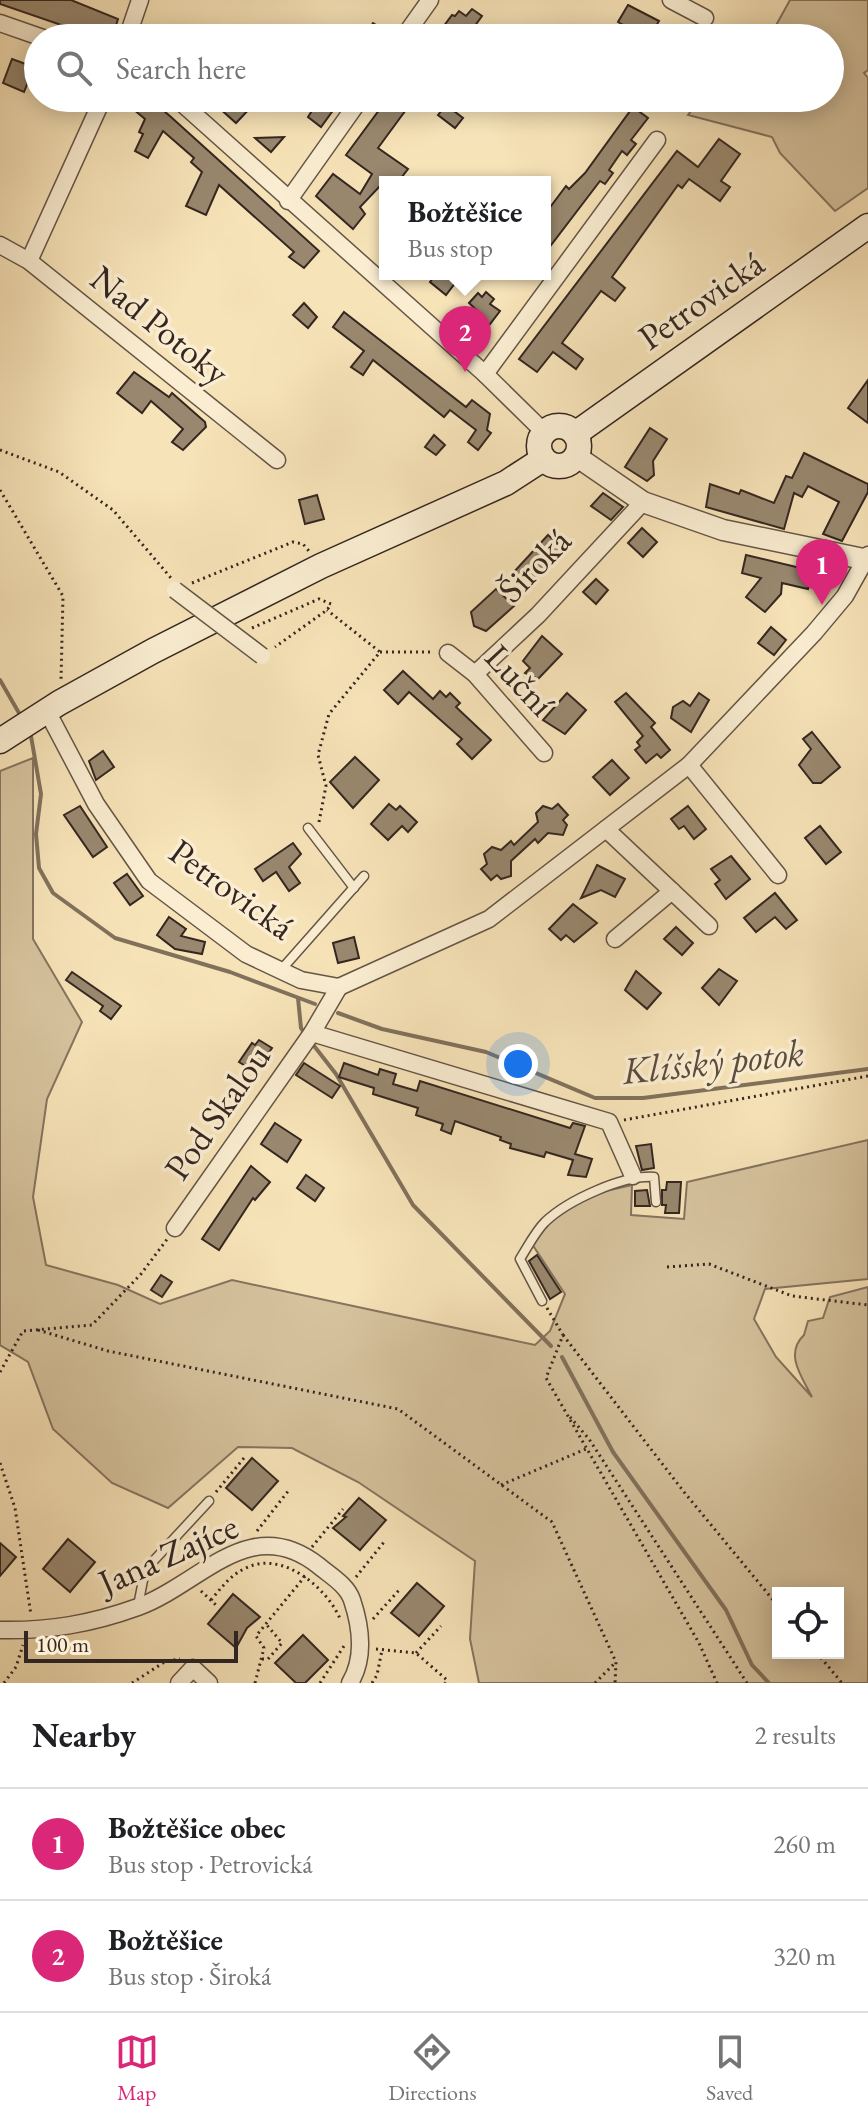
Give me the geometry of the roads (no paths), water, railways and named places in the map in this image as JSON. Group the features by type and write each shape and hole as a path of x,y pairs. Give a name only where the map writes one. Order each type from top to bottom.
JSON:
{"main road":[{"name":"Petrovická","path":"576,445 868,226"},
{"path":"0,741 53,707 321,566 493,489 543,459 538,445 544,432 560,425 576,445"},
{"name":"Široká","path":"543,459 564,465 576,445"}],"street":[{"path":"132,24 140,0"},
{"path":"413,24 430,0"},
{"path":"671,0 705,18"},
{"path":"0,23 24,31"},
{"path":"29,261 97,112"},
{"path":"191,112 485,374 544,432"},
{"path":"288,201 351,112"},
{"path":"485,374 657,140"},
{"name":"Nad Potoky","path":"0,245 29,261 277,460"},
{"path":"339,987 489,919 689,765 814,633 845,596 867,558 723,530 643,502 576,445"},
{"name":"Široká","path":"475,674 538,615 643,502"},
{"path":"175,590 262,656"},
{"name":"Luční","path":"448,653 475,674 544,753"},
{"name":"Petrovická","path":"53,707 96,804 149,881 246,954 301,980 339,987"},
{"path":"689,765 778,875"},
{"path":"606,829 709,926"},
{"path":"615,939 672,891"},
{"name":"Pod Skalou","path":"175,1228 309,1038 339,987"},
{"name":"Pod Skalou","path":"309,1038 609,1122 633,1176"},
{"name":"Jana Zajíce","path":"0,1630 51,1630 88,1624 138,1607 222,1558 275,1544 347,1589 356,1640 350,1683"},
{"path":"179,1683 193,1668 209,1683"}],"lane":[{"path":"308,828 354,888"},
{"path":"281,971 364,876"},
{"path":"542,1301 520,1259 544,1223 570,1205 633,1176 654,1177 656,1202"},
{"path":"138,1607 145,1570 209,1501"}],"waterway":[{"name":"Klíšský potok","path":"0,680 19,713"},
{"name":"Klíšský potok","path":"31,736 41,794 36,834 39,868 53,893 115,938 230,972 315,1004"},
{"path":"298,998 301,1028 306,1035"},
{"name":"Klíšský potok","path":"338,1013 382,1029 486,1052 595,1098 643,1098 868,1069"},
{"path":"311,1042 336,1074 413,1205 551,1346"},
{"path":"562,1357 613,1452 726,1610 752,1665 769,1683"}],"place":[{"name":"Božtěšice","path":"465,372"},
{"name":"Božtěšice obec","path":"822,605"}]}
